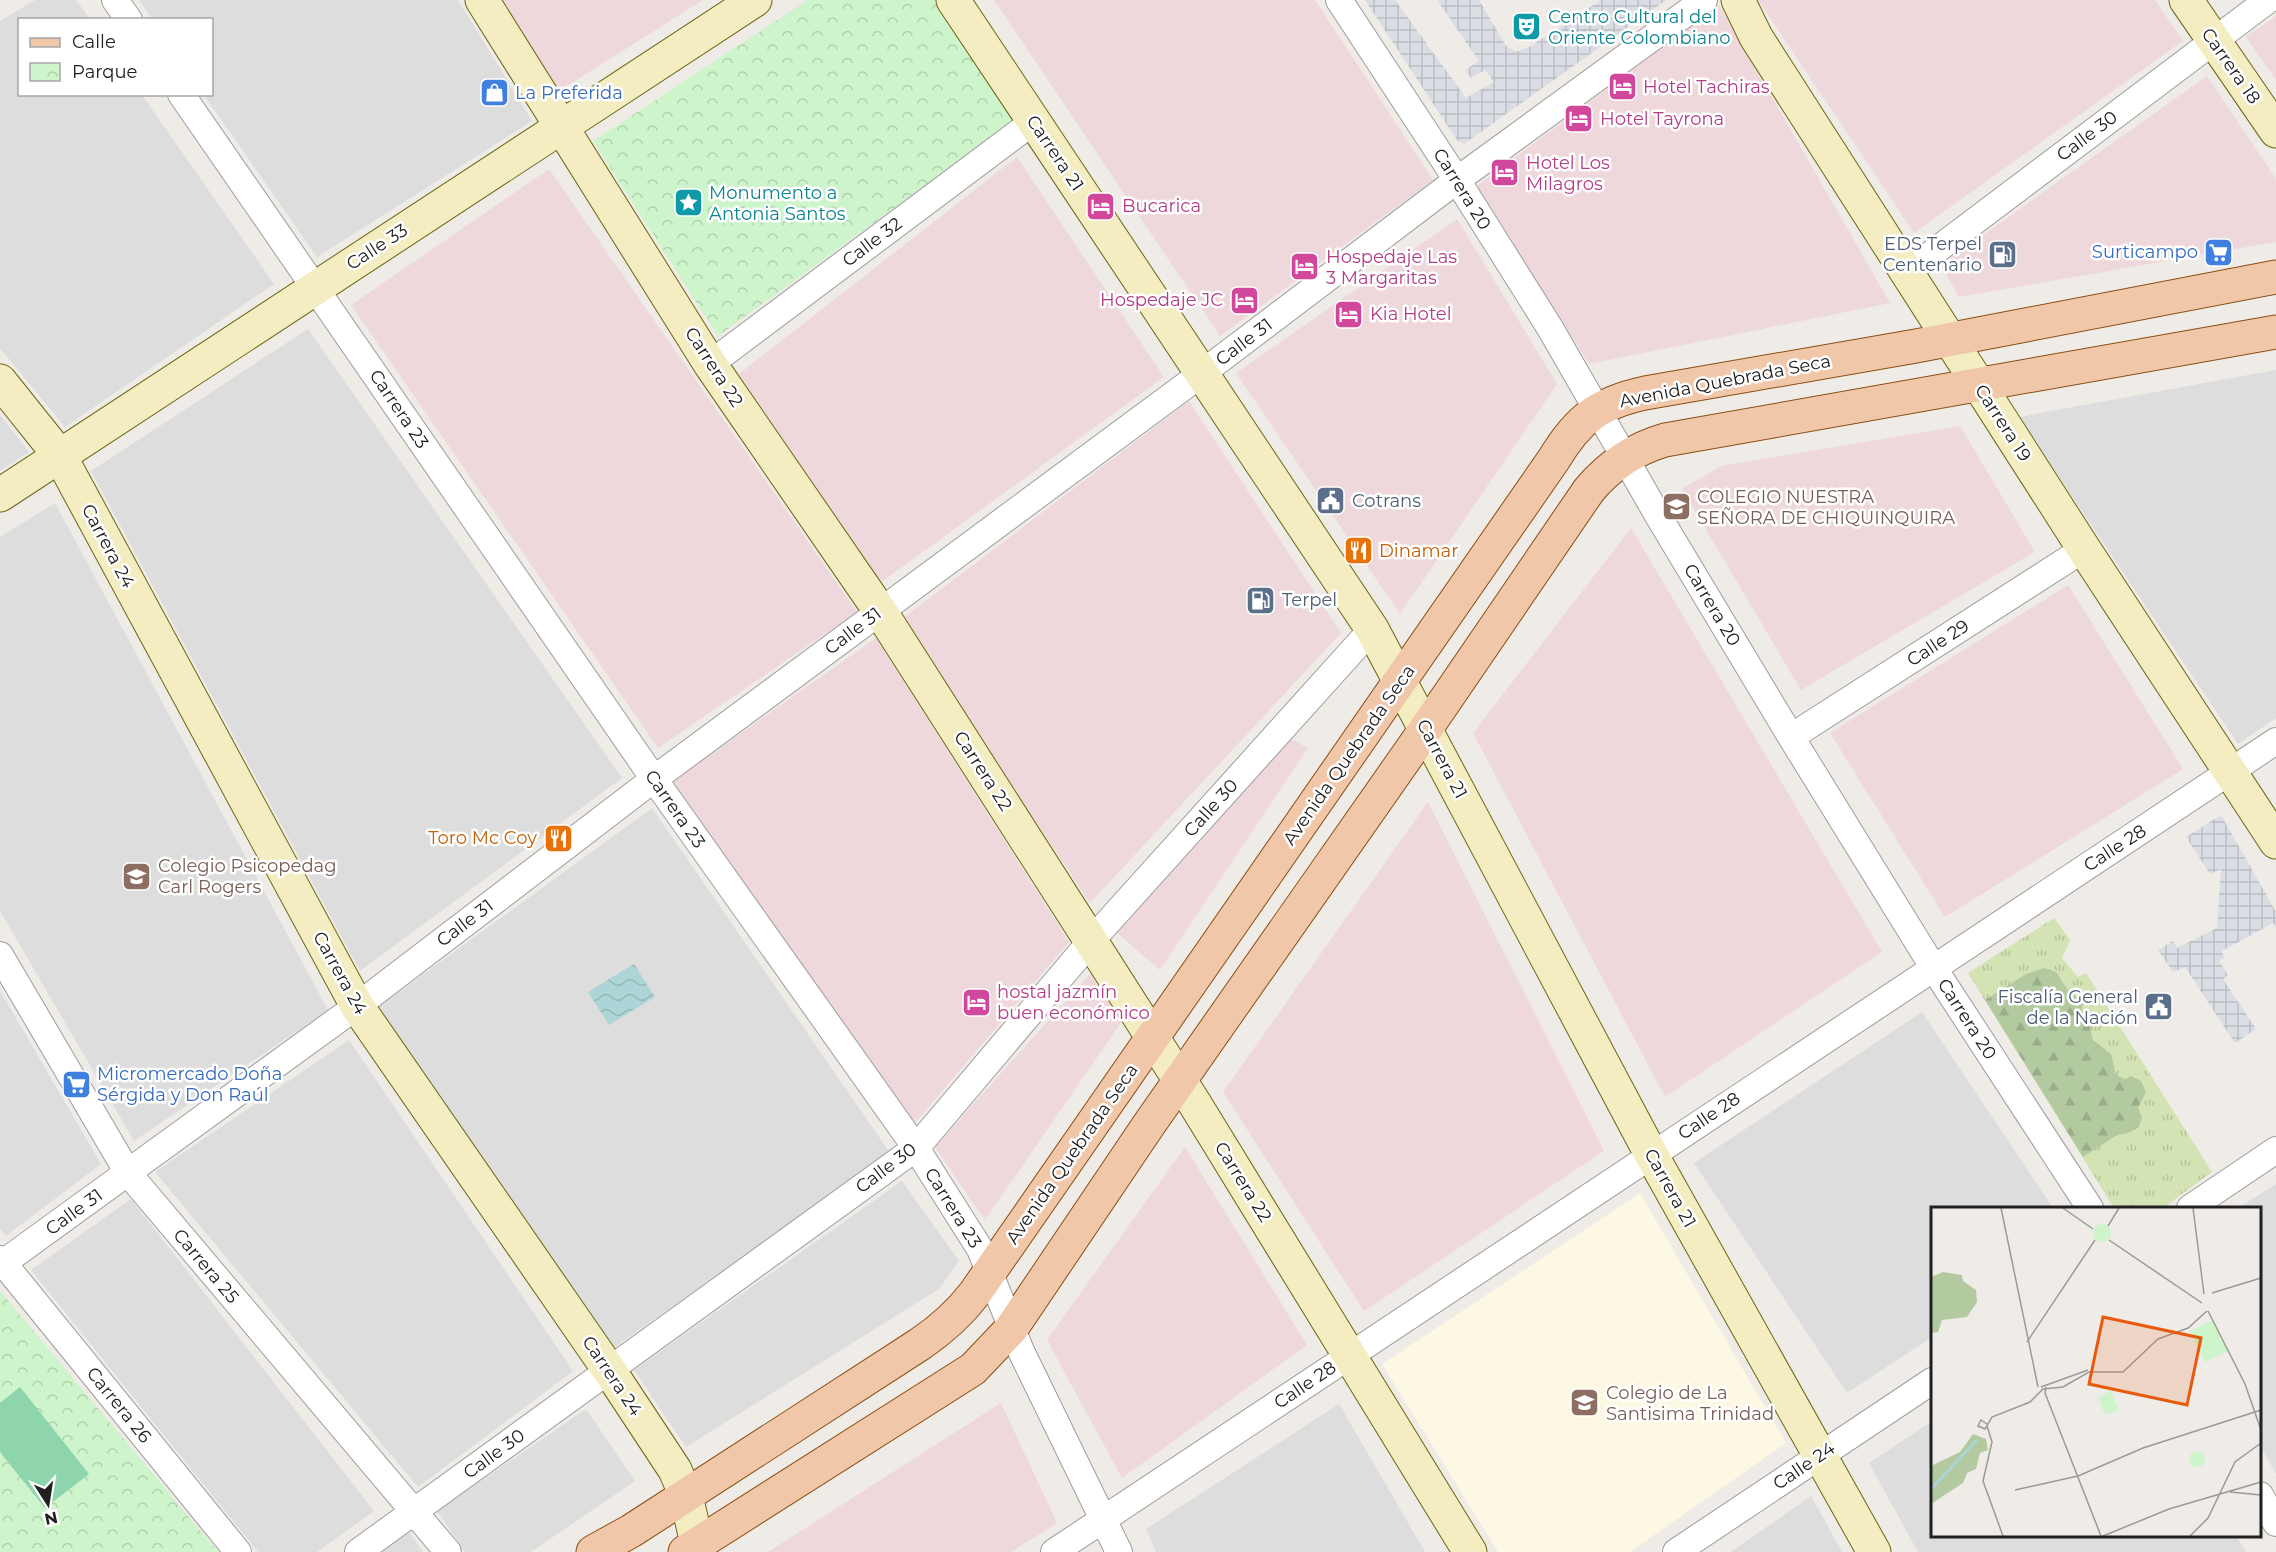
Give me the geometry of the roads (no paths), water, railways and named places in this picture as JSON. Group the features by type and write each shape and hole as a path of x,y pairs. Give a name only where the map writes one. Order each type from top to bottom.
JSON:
{"main road":[{"name":"Avenida Quebrada Seca","path":"593,1552 686,1496 942,1329 960,1312 1153,1038 1568,436 1597,410 1623,398 1645,393 1916,346 1948,338 2276,277"},
{"path":"693,1550 973,1369 1011,1329 1180,1080 1589,490 1608,469 1646,446 1665,440 2276,332"}],"street":[{"path":"115,0 128,18"},
{"name":"Carrera 22","path":"482,0 710,364 880,611 1180,1080 1470,1552"},
{"name":"Calle 33","path":"0,495 755,0"},
{"name":"Carrera 21","path":"953,0 1372,629 1651,1154 1875,1552"},
{"name":"Carrera 20","path":"1339,0 1457,180 1550,328 1791,737 1933,967 2089,1207"},
{"name":"Calle 31","path":"2,1261 128,1173 357,1006 654,779 1202,373 1457,180 1704,0"},
{"name":"Carrera 19","path":"1738,0 1756,37 1906,273 2276,842"},
{"name":"Carrera 18","path":"2186,0 2276,131"},
{"name":"Calle 30","path":"1906,273 2268,0"},
{"name":"Carrera 23","path":"182,96 654,779 916,1148 980,1249 1011,1329 1119,1552"},
{"name":"Calle 32","path":"710,364 1034,121"},
{"name":"Carrera 24","path":"0,381 59,456 357,1006 609,1370 675,1470 686,1496 693,1550"},
{"name":"Calle 29","path":"1791,737 2084,549"},
{"name":"Calle 30","path":"358,1552 916,1148 1091,941 1372,629"},
{"name":"Calle 28","path":"1054,1552 2276,741"},
{"name":"Carrera 25","path":"0,955 128,1173 448,1552"},
{"path":"2193,1207 2276,1150"},
{"name":"Carrera 26","path":"2,1261 238,1552"},
{"name":"Calle 24","path":"1676,1552 1931,1382"},
{"path":"2261,1498 2276,1523"}],"water":[{"path":"634,964 655,997 609,1025 588,992"}],"place":[{"name":"Centro Cultural del Oriente Colombiano","path":"1527,27"},
{"name":"Hotel Tachiras","path":"1622,87"},
{"name":"La Preferida","path":"494,93"},
{"name":"Hotel Tayrona","path":"1579,119"},
{"name":"Hotel Los Milagros","path":"1505,173"},
{"name":"Monumento a Antonia Santos","path":"688,203"},
{"name":"Bucarica","path":"1101,206"},
{"name":"Surticampo","path":"2219,252"},
{"name":"EDS Terpel Centenario","path":"2003,254"},
{"name":"Hospedaje Las 3 Margaritas","path":"1305,267"},
{"name":"Hospedaje JC","path":"1244,300"},
{"name":"Kia Hotel","path":"1349,314"},
{"name":"Cotrans","path":"1331,501"},
{"name":"COLEGIO NUESTRA SEÑORA DE CHIQUINQUIRA","path":"1676,507"},
{"name":"Dinamar","path":"1358,551"},
{"name":"Terpel","path":"1261,600"},
{"name":"Toro Mc Coy","path":"558,838"},
{"name":"Colegio Psicopedag Carl Rogers","path":"137,876"},
{"name":"hostal jazmín buen económico","path":"976,1002"},
{"name":"Fiscalía General de la Nación","path":"2159,1007"},
{"name":"Micromercado Doña Sérgida y Don Raúl","path":"76,1084"},
{"name":"Colegio de La Santisima Trinidad","path":"1585,1403"}]}
